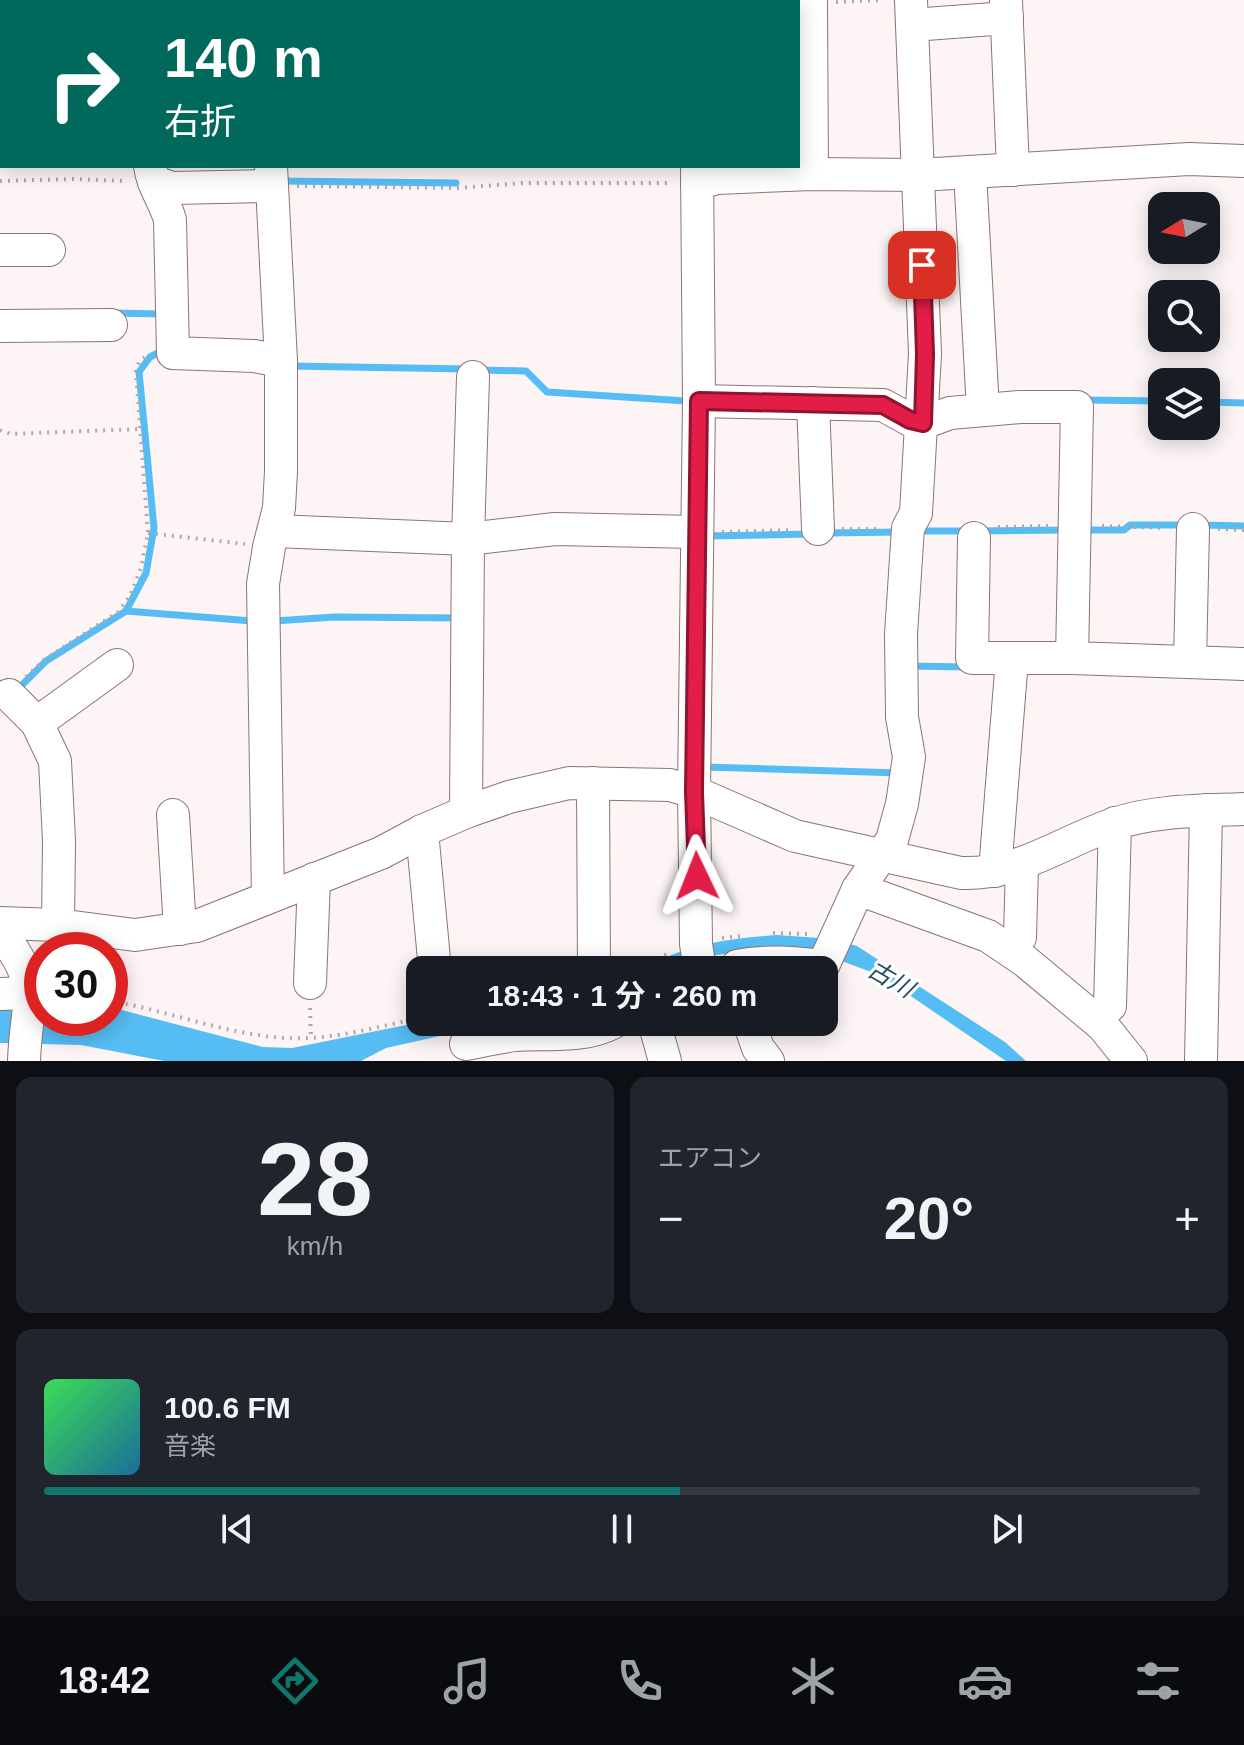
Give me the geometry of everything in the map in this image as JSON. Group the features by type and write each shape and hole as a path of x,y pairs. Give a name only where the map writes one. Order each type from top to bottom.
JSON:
{"street":[{"path":"808,3 812,174"},
{"path":"827,956 858,889 892,840 902,804 909,757 902,717 901,634 908,528 916,513 925,354 911,12 1007,9 1013,170"},
{"path":"711,956 694,792 699,401 697,175 717,178 812,174 919,175 1189,159 1244,161"},
{"path":"970,172 982,392"},
{"path":"152,174 172,188 271,176 281,361 279,508 263,584 268,897"},
{"path":"152,174 166,203 170,220 173,353 254,356 281,361"},
{"path":"0,250 49,250"},
{"path":"0,326 111,325"},
{"path":"466,812 473,377"},
{"path":"699,401 883,405 910,420 923,423 950,413 1020,407 1077,407 1072,658"},
{"path":"813,403 818,529"},
{"path":"272,539 468,539 555,529 696,532"},
{"path":"1190,662 1193,529"},
{"path":"974,538 972,658 1244,664"},
{"path":"1012,659 1009,868 1020,937"},
{"path":"37,723 117,665"},
{"path":"9,695 37,723 55,761 59,841 58,925"},
{"path":"0,923 58,925 135,935 180,929 224,917 381,853 466,812 569,783 670,785 694,792 795,836 961,873 1009,868 1115,823 1154,815 1244,809"},
{"path":"593,783 594,956"},
{"path":"1201,1061 1206,810"},
{"path":"173,815 180,929"},
{"path":"1110,1006 1115,823"},
{"path":"422,831 434,956"},
{"path":"310,983 314,879"},
{"path":"858,889 988,936 1025,961 1103,1026 1131,1061"},
{"path":"0,932 28,975 20,995 24,1054"},
{"path":"466,1044 503,1036"},
{"path":"658,1036 665,1061"},
{"path":"754,1036 768,1061"}],"path":[{"path":"0,181 152,174"},
{"path":"271,176 458,188 697,175"},
{"path":"9,695 45,659 118,612 130,596 141,568 148,533 136,372 139,362 156,349 173,346"},
{"path":"0,430 10,434 139,429"},
{"path":"148,533 272,539"},
{"path":"128,1005 276,1038 324,1037 406,1021"}],"water":[{"name":"古川","path":"777,935 833,939 857,946 1005,1042 1026,1061 1006,1061 899,988 874,973 838,960 838,956 752,950 710,956 669,956 740,938"},
{"path":"0,997 24,1009 24,1036 128,1036 128,1012 263,1047 292,1048 406,1025 406,1036 440,1036 386,1048 361,1061 164,1061 81,1045 0,1043"}],"waterway":[{"path":"279,181 456,183"},
{"path":"112,313 164,314"},
{"path":"15,692 46,661 126,611 146,573 154,528 139,372 150,357 162,351"},
{"path":"290,366 468,369"},
{"path":"481,370 526,371 547,392 686,401"},
{"path":"1084,400 1148,401"},
{"path":"1220,402 1244,403"},
{"path":"1084,530 1124,530 1130,525 1186,525"},
{"path":"1202,525 1244,526"},
{"path":"980,531 1068,530"},
{"path":"916,531 968,531"},
{"path":"824,533 900,532"},
{"path":"704,536 812,534"},
{"path":"126,611 252,621"},
{"path":"274,621 335,617 459,618"},
{"path":"910,666 966,667"},
{"path":"704,767 900,773"}],"route":[{"path":"697,876 694,792 699,401 883,405 910,420 923,423 925,354 922,265"}]}
